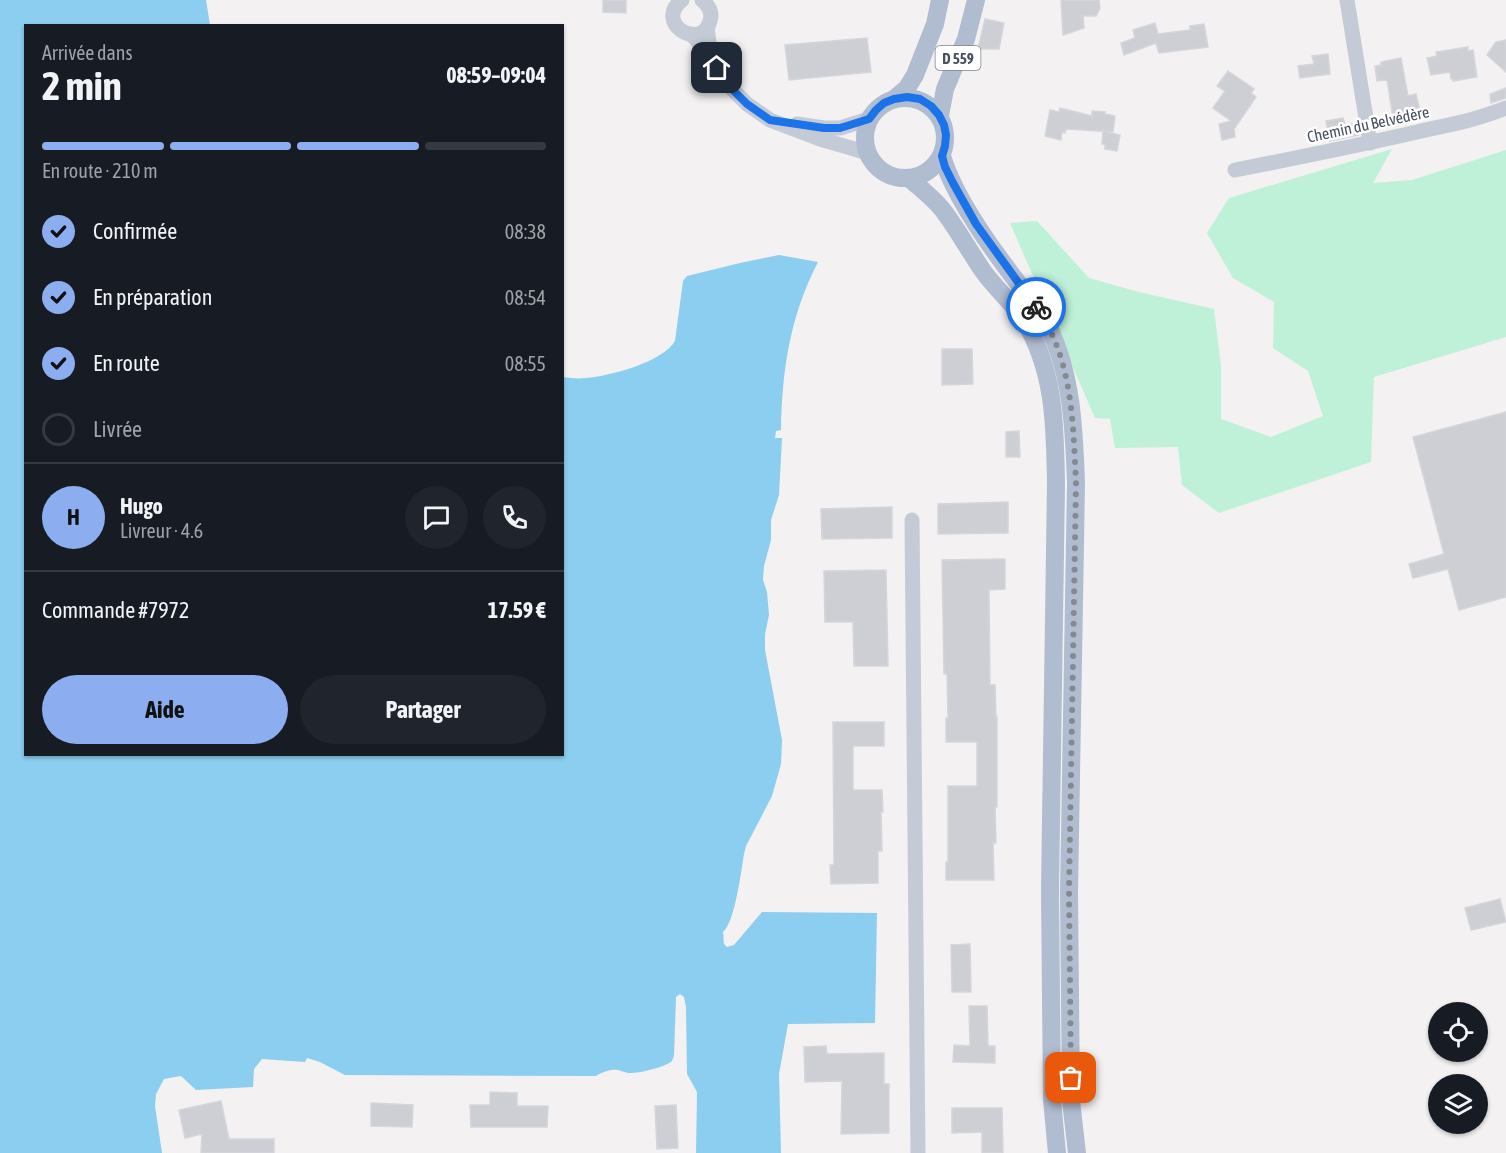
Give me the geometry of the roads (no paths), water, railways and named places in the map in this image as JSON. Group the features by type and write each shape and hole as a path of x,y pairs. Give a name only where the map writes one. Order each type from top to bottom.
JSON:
{"main road":[{"name":"D 559","path":"894,99 908,88 915,75 935,24 940,0"},
{"name":"D 559","path":"939,115 945,88 966,39 976,0"},
{"path":"907,97 920,99 939,115 946,135 945,146 936,165 928,171 919,176 899,178 880,170 873,162 865,142 865,130 869,119 884,103 907,97"},
{"path":"942,156 945,167 976,224 1043,318 1057,347 1069,388 1076,483 1069,892 1071,1101 1077,1153"},
{"path":"909,178 944,211 984,272 1023,320 1040,351 1051,389 1056,484 1050,914 1052,1100 1057,1153"}],"street":[{"path":"682,0 675,8 674,19 679,29 691,34 700,33 707,28 710,22 710,11 702,0"},
{"path":"1347,0 1370,143"},
{"path":"707,28 711,56"},
{"path":"691,34 711,56 723,80 747,104 770,120 820,139 868,153"},
{"name":"Chemin du Belvédère","path":"1235,170 1370,143 1474,119 1506,108"},
{"path":"770,120 824,128 840,128 869,119"},
{"path":"912,520 918,1153"}],"water":[{"path":"0,0 206,0 210,24 24,24 24,756 564,756 564,377 586,378 622,371 648,361 669,349 675,341 683,281 687,276 779,255 818,262 808,282 789,344 783,386 781,430 776,431 775,438 782,438 779,495 771,520 771,540 764,566 763,580 767,592 769,615 765,634 765,650 782,740 781,764 772,796 746,846 734,908 723,932 724,944 727,947 734,945 762,912 877,913 875,1023 788,1024 779,1074 781,1153 696,1153 697,1092 687,1074 686,1007 684,997 680,994 676,997 673,1059 665,1065 648,1070 628,1073 612,1070 596,1076 345,1075 307,1058 305,1062 262,1059 254,1069 253,1087 196,1090 181,1076 164,1079 156,1094 155,1106 162,1153 0,1153"}]}
